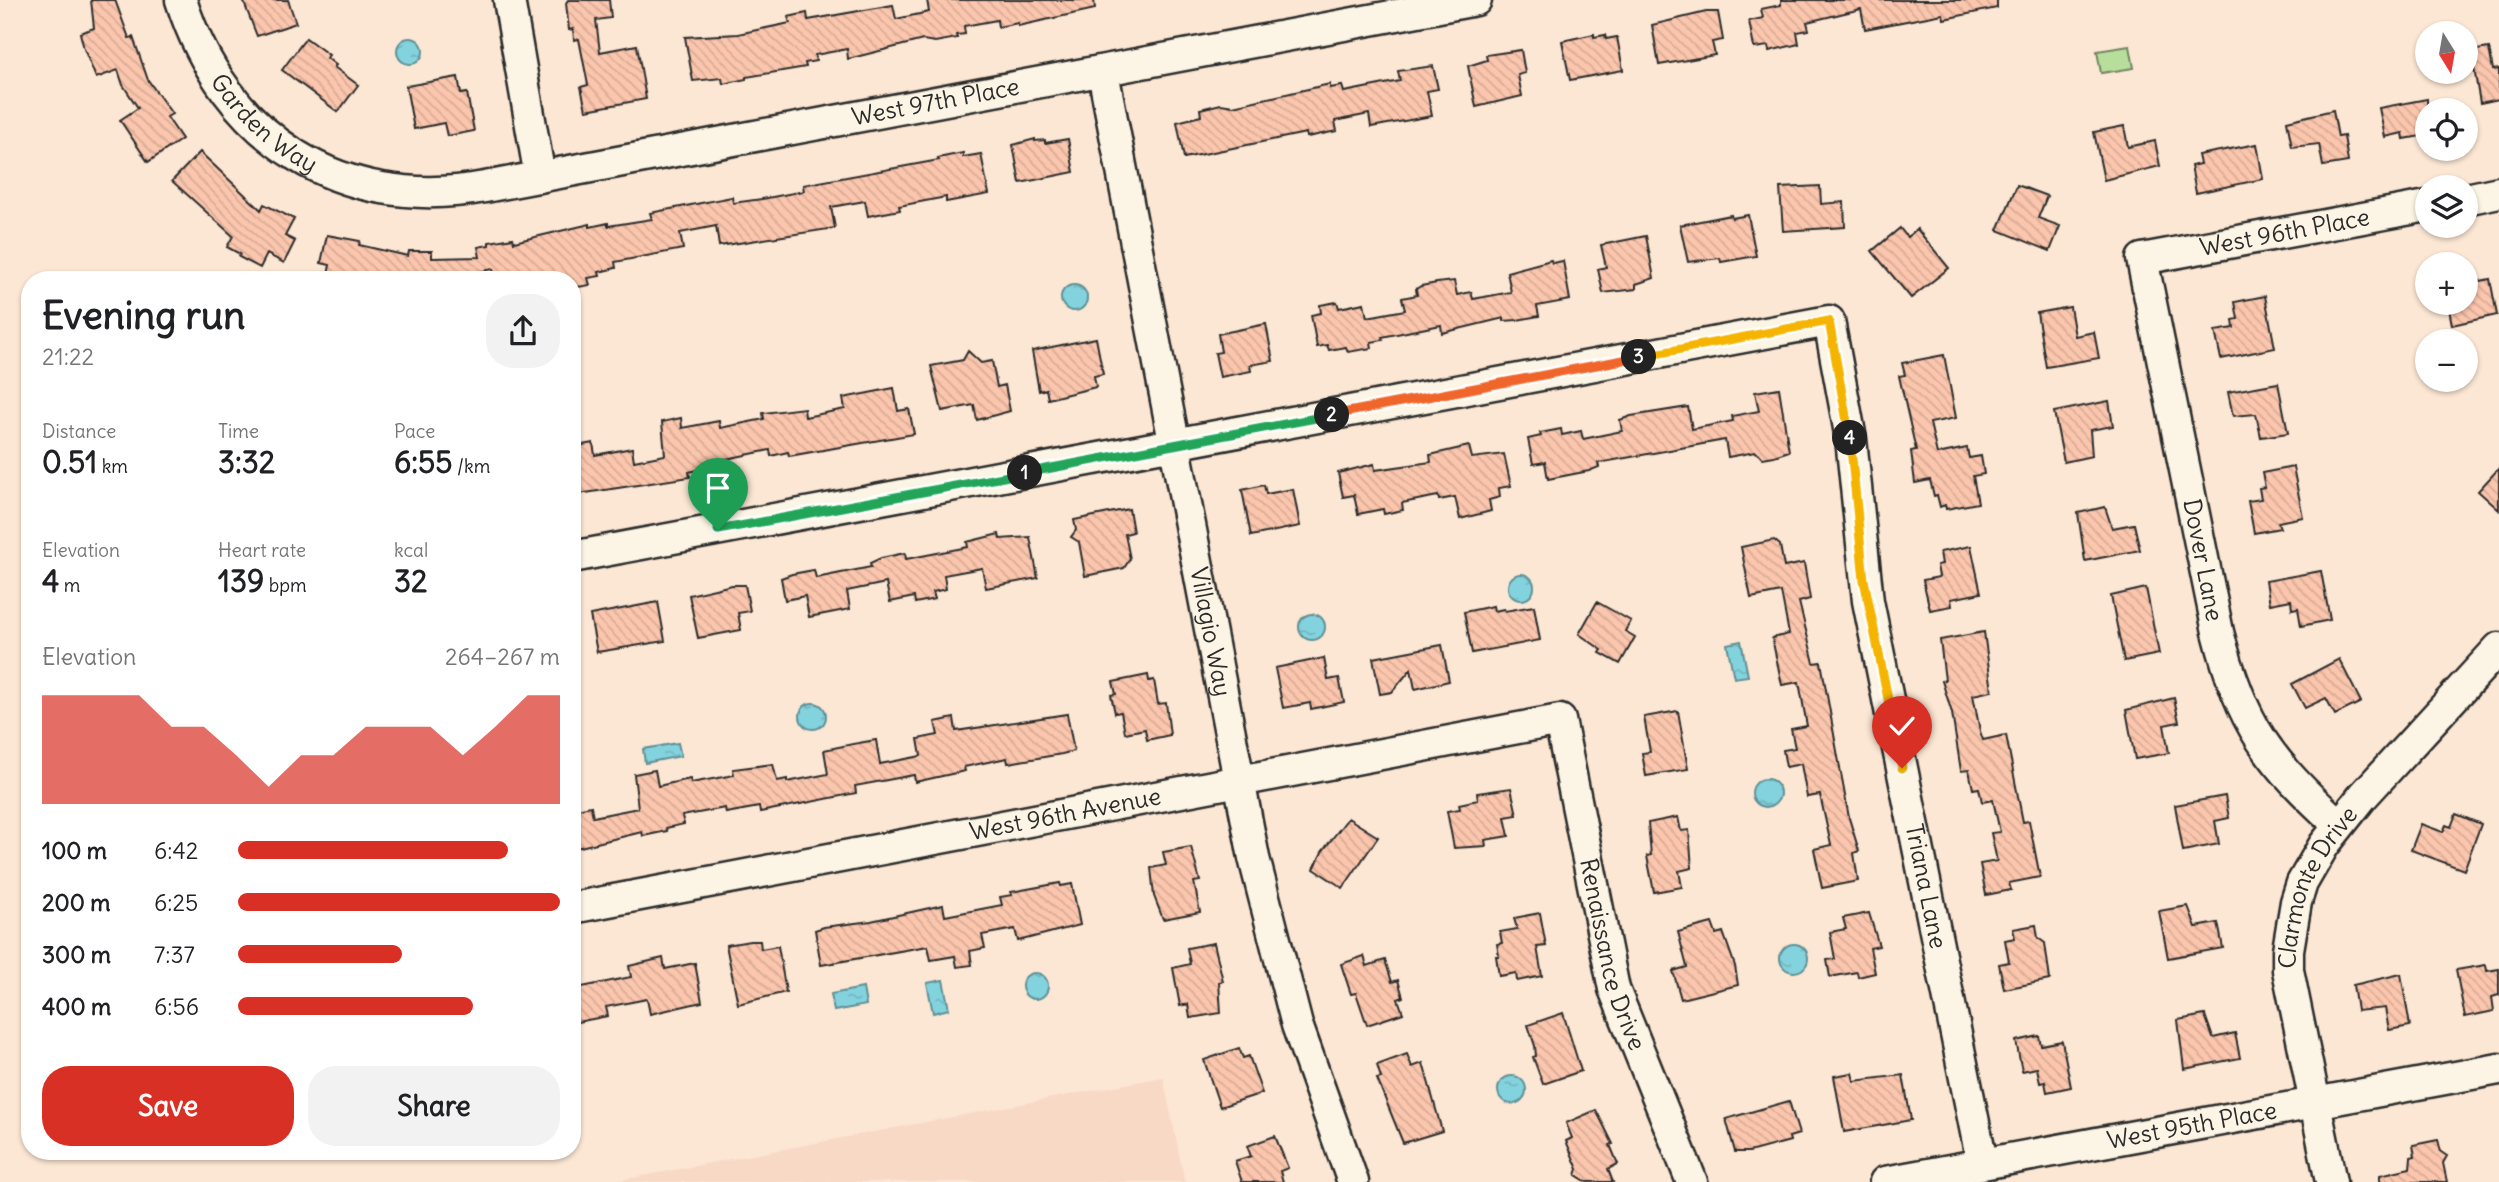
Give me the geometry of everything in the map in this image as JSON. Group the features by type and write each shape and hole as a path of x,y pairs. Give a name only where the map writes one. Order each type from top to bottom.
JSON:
{"street":[{"name":"Garden Way","path":"181,0 191,31 216,76 255,124 292,155 371,188 394,192"},
{"path":"509,0 540,177"},
{"name":"West 97th Place","path":"394,192 460,192 1476,0"},
{"name":"Villagio Way","path":"1103,72 1268,917 1297,1025 1353,1182"},
{"path":"2478,196 2499,192"},
{"name":"West 96th Place","path":"2141,258 2415,208"},
{"name":"Dover Lane","path":"2141,258 2218,632 2233,689 2267,752 2292,781 2339,825"},
{"name":"Triana Lane","path":"1174,445 1829,321 1851,439 1868,601 1982,1162"},
{"path":"581,555 1174,445"},
{"name":"Clarmonte Drive","path":"2331,1182 2291,992 2288,950 2302,883 2339,825 2499,648"},
{"name":"West 96th Avenue","path":"581,906 1560,720"},
{"name":"Renaissance Drive","path":"1560,720 1614,989 1692,1182"},
{"name":"West 95th Place","path":"1885,1182 1982,1162 2499,1069"}],"shaded area":[{"path":"1163,1077 1185,1182 611,1182 842,1138"}],"green space":[{"path":"2130,46 2134,68 2101,73 2097,51"}],"water":[{"path":"410,38 419,42 423,51 419,60 410,64 401,60 397,51 401,42"},
{"path":"1074,285 1083,289 1087,298 1083,307 1074,311 1065,307 1061,298 1065,289"},
{"path":"1521,574 1530,578 1534,587 1530,596 1521,600 1512,596 1508,587 1512,578"},
{"path":"1312,614 1322,617 1325,627 1322,637 1312,640 1302,637 1299,627 1302,617"},
{"path":"1741,641 1748,676 1734,678 1727,644"},
{"path":"813,703 822,707 826,716 822,725 813,729 804,725 800,716 804,707"},
{"path":"678,743 681,756 645,763 643,749"},
{"path":"1766,779 1776,783 1780,793 1776,803 1766,807 1756,803 1752,793 1756,783"},
{"path":"1794,944 1804,948 1808,958 1804,968 1794,972 1784,968 1780,958 1784,948"},
{"path":"1035,973 1044,977 1048,986 1044,995 1035,999 1026,995 1022,986 1026,977"},
{"path":"943,980 949,1009 933,1013 927,983"},
{"path":"863,988 866,1005 834,1011 831,994"},
{"path":"1512,1076 1522,1080 1526,1090 1522,1100 1512,1104 1502,1100 1498,1090 1502,1080"}],"building":[{"path":"91,0 115,0 129,38 133,37 148,80 172,114 167,117 182,139 148,162 120,120 138,108 123,85 118,70 96,78 84,49 80,33 94,28"},
{"path":"243,0 288,0 296,23 257,36"},
{"path":"568,0 609,0 611,18 596,20 600,52 637,45 646,99 586,110 581,87 588,85 579,39 574,40 573,29 569,30"},
{"path":"927,0 1094,0 1095,9 1018,26 1018,23 998,27 997,20 964,26 965,34 956,35 957,38 935,42 923,40 848,59 847,49 815,55 816,61 805,63 806,67 746,77 723,84 722,78 693,81 685,37 738,34 790,23 788,17 807,13 808,20 893,5 896,19 929,12"},
{"path":"1781,0 1997,0 1997,8 1944,19 1943,14 1865,29 1861,9 1807,22 1809,30 1797,32 1799,44 1769,51 1768,46 1754,48 1749,21 1763,18 1761,9 1781,5"},
{"path":"1706,12 1718,12 1723,40 1712,42 1715,55 1659,65 1652,25"},
{"path":"1594,34 1594,37 1605,35 1606,39 1617,37 1623,70 1570,80 1562,41"},
{"path":"306,38 329,55 327,58 336,65 334,67 358,85 338,112 282,70"},
{"path":"2489,48 2493,70 2499,69 2499,99 2480,103 2477,84 2478,50"},
{"path":"1521,50 1525,73 1518,75 1522,96 1476,107 1468,66 1487,60 1486,55"},
{"path":"1433,66 1438,89 1427,91 1432,116 1371,127 1369,114 1335,121 1337,131 1307,137 1306,133 1184,158 1177,122 1201,116 1200,109 1221,104 1233,106 1330,84 1330,88 1342,86 1344,92 1400,81 1398,71"},
{"path":"458,77 461,94 467,93 474,131 447,136 444,123 414,129 406,86"},
{"path":"2415,101 2415,137 2404,139 2403,133 2385,137 2379,108"},
{"path":"2333,110 2338,137 2344,136 2348,162 2323,166 2319,144 2292,147 2287,121"},
{"path":"2124,126 2128,147 2155,141 2160,166 2104,180 2094,132"},
{"path":"1035,139 1045,140 1045,143 1068,139 1074,172 1020,183 1013,145"},
{"path":"2257,144 2263,179 2196,193 2191,166 2200,164 2198,155"},
{"path":"200,152 261,210 264,204 294,219 285,236 295,241 284,263 267,254 260,268 239,257 240,254 227,247 233,236 172,181"},
{"path":"963,153 963,157 981,154 989,194 946,202 946,197 899,206 900,210 868,216 865,201 831,207 835,228 719,246 716,226 680,233 683,249 615,262 616,268 599,272 600,276 588,278 590,285 581,286 581,271 329,271 330,265 321,263 327,235 360,241 359,245 408,256 409,251 432,251 432,258 480,257 478,247 489,245 489,242 513,238 514,242 590,224 590,227 608,223 608,226 652,219 650,213 732,197 733,203 762,199 804,191 803,185 939,160 938,158"},
{"path":"2017,185 2047,196 2038,218 2060,226 2050,251 1998,230"},
{"path":"1820,186 1821,204 1844,202 1845,227 1783,231 1780,188"},
{"path":"1731,215 1732,218 1748,215 1756,256 1721,262 1720,258 1688,262 1680,225"},
{"path":"1900,228 1907,237 1917,229 1949,268 1911,298 1872,251"},
{"path":"1646,236 1654,278 1636,284 1636,289 1603,293 1598,269 1606,267 1601,245"},
{"path":"1551,260 1552,263 1563,261 1570,300 1537,306 1539,316 1504,321 1504,318 1442,333 1441,325 1382,337 1383,340 1371,342 1372,348 1348,352 1346,347 1329,350 1327,345 1317,347 1311,315 1321,313 1320,305 1337,302 1339,308 1364,303 1367,317 1405,310 1402,298 1417,295 1416,289 1421,286 1437,283 1454,281 1457,295 1471,292 1473,299 1511,292 1507,272"},
{"path":"2490,279 2497,315 2452,325 2450,315 2478,315 2478,282"},
{"path":"2265,296 2275,348 2221,359 2215,331 2234,328 2233,320 2238,319 2235,302"},
{"path":"2070,307 2075,336 2094,332 2099,358 2046,367 2037,313"},
{"path":"1266,324 1273,361 1250,365 1251,371 1220,377 1215,353 1221,352 1218,334"},
{"path":"1096,338 1103,374 1094,376 1096,387 1048,399 1046,389 1039,391 1032,351"},
{"path":"968,351 981,363 992,361 997,387 1005,385 1010,411 977,420 974,405 942,411 931,366 963,360"},
{"path":"1944,355 1956,418 1930,423 1937,454 1967,448 1969,458 1981,456 1984,474 1973,476 1978,503 1946,509 1945,505 1940,507 1930,480 1915,483 1911,451 1916,450 1899,376 1905,375 1902,363"},
{"path":"2278,383 2288,433 2261,437 2256,414 2233,416 2228,392"},
{"path":"894,388 898,411 909,409 914,434 789,456 788,452 771,456 770,450 726,459 727,462 716,466 689,472 690,477 581,494 581,445 593,443 595,455 632,448 634,461 665,455 662,422 681,418 682,428 719,421 720,428 764,419 763,413 804,408 805,417 845,409 843,398"},
{"path":"1779,388 1789,451 1774,456 1763,458 1755,452 1728,457 1725,440 1598,463 1599,467 1589,471 1548,479 1545,462 1533,464 1528,439 1541,436 1540,433 1561,429 1562,435 1581,431 1583,439 1622,431 1620,420 1631,416 1688,407 1692,429 1733,421 1732,416 1759,411 1755,392"},
{"path":"2109,401 2113,426 2090,430 2092,456 2064,462 2054,412"},
{"path":"1469,446 1472,458 1504,454 1511,486 1499,488 1500,497 1489,500 1491,511 1460,519 1455,497 1439,500 1438,496 1402,503 1403,510 1384,514 1383,509 1358,514 1354,495 1343,497 1338,473 1374,464 1375,470 1431,462 1430,455"},
{"path":"2293,467 2303,517 2278,522 2280,528 2254,533 2248,501 2261,499 2259,488 2265,487 2262,473"},
{"path":"2499,468 2499,510 2478,491"},
{"path":"1264,485 1266,494 1293,489 1300,526 1251,536 1242,490"},
{"path":"2105,507 2112,528 2134,524 2140,550 2085,561 2078,513"},
{"path":"1129,509 1133,532 1125,534 1130,559 1124,568 1085,576 1079,542 1071,537 1076,530 1074,520"},
{"path":"999,534 1000,539 1030,537 1038,578 986,588 982,568 944,575 946,589 933,592 935,599 915,603 914,597 890,602 886,583 847,591 850,609 809,617 805,596 785,600 781,578 792,574 814,570 816,578 871,567 870,563 881,558 905,553 906,559 968,547 967,542"},
{"path":"1774,540 1780,545 1784,567 1804,563 1810,599 1799,602 1814,663 1821,662 1849,818 1859,851 1854,853 1858,881 1822,888 1814,849 1831,845 1820,795 1807,797 1801,764 1786,767 1783,750 1795,748 1791,729 1807,726 1799,682 1782,685 1772,638 1789,634 1781,592 1751,598 1741,547"},
{"path":"1971,546 1981,593 1951,599 1952,606 1930,610 1923,580 1939,577 1937,565 1942,564 1940,552"},
{"path":"2321,571 2330,620 2301,626 2298,608 2292,609 2291,600 2270,604 2266,581"},
{"path":"732,585 745,585 750,611 738,613 741,630 698,638 689,595"},
{"path":"2146,588 2159,654 2124,661 2111,596"},
{"path":"658,602 665,641 597,652 590,615"},
{"path":"1597,602 1631,621 1625,631 1635,637 1620,664 1600,653 1602,650 1579,634"},
{"path":"1493,606 1494,611 1505,611 1534,606 1540,640 1472,653 1464,612"},
{"path":"1984,632 1992,691 1973,695 1980,731 1983,740 2006,735 2023,822 2029,821 2040,877 2009,883 2011,890 1986,895 1980,864 1997,861 1991,833 2000,832 1993,800 1982,802 1979,788 1973,789 1969,770 1961,771 1952,713 1942,681 1945,680 1940,640"},
{"path":"1442,645 1449,681 1415,689 1411,669 1392,692 1380,694 1373,658"},
{"path":"1324,658 1328,680 1339,678 1344,702 1311,709 1310,703 1283,708 1275,668"},
{"path":"2339,659 2361,702 2335,715 2326,698 2305,708 2292,684"},
{"path":"1148,675 1149,681 1154,680 1158,704 1166,703 1170,735 1147,740 1145,729 1125,733 1121,712 1115,713 1111,695 1116,694 1113,682"},
{"path":"2174,698 2179,722 2164,725 2169,753 2135,759 2126,710"},
{"path":"1678,711 1688,769 1646,776 1642,753 1650,752 1644,717"},
{"path":"1067,714 1074,751 1008,763 1007,758 964,767 965,771 915,782 914,775 855,786 856,793 760,812 759,807 726,813 725,808 682,816 684,824 666,828 667,831 643,836 642,832 581,847 581,808 591,806 593,817 638,808 634,774 655,770 658,786 690,779 691,783 734,775 733,769 773,764 777,781 787,779 787,782 828,774 824,750 876,740 880,764 921,756 918,739 938,735 935,722 954,718 956,731"},
{"path":"1511,788 1517,815 1505,817 1509,836 1485,840 1486,846 1454,848 1447,811 1460,809 1459,804 1478,800 1477,793"},
{"path":"2225,796 2229,818 2215,821 2219,844 2183,851 2175,805"},
{"path":"2456,814 2481,824 2464,870 2411,850 2421,824 2443,832 2446,825 2451,827"},
{"path":"1678,817 1681,831 1689,830 1692,868 1679,871 1682,887 1654,892 1647,856 1651,855 1648,823"},
{"path":"1348,818 1378,837 1343,888 1314,869 1322,852"},
{"path":"1191,847 1200,881 1194,882 1200,912 1163,919 1154,896 1151,868 1166,865 1163,852"},
{"path":"1060,883 1061,886 1072,884 1080,925 1018,941 1015,929 982,935 985,948 970,951 972,965 957,967 955,956 931,960 928,946 821,965 815,930 943,905 945,916 1002,905 1000,897 1012,895 1011,892"},
{"path":"2188,906 2196,927 2218,923 2223,948 2168,958 2159,911"},
{"path":"1540,913 1546,946 1537,947 1542,976 1517,981 1516,973 1499,976 1496,956 1499,956 1497,944 1502,943 1500,932 1517,929 1514,918"},
{"path":"1869,913 1879,946 1870,948 1875,973 1858,977 1857,972 1830,977 1827,960 1835,959 1830,932 1846,929 1843,918"},
{"path":"1712,923 1716,934 1723,932 1735,966 1738,985 1681,999 1673,971 1687,967 1678,932"},
{"path":"2036,925 2038,938 2045,943 2050,980 2004,989 1999,964 2009,962 2005,940 2015,938 2013,929"},
{"path":"760,941 761,949 778,946 786,992 738,1004 726,945"},
{"path":"1214,943 1223,981 1219,982 1221,1013 1190,1018 1188,1004 1180,1006 1173,968 1190,964 1187,948"},
{"path":"1364,956 1367,966 1385,960 1392,982 1398,980 1403,997 1398,999 1403,1013 1367,1025 1356,993 1351,994 1341,964"},
{"path":"663,958 665,969 695,963 702,1002 650,1014 647,999 606,1007 608,1016 581,1021 581,987 631,977 629,966"},
{"path":"2486,965 2487,971 2499,969 2499,995 2492,997 2494,1011 2465,1017 2456,970"},
{"path":"2401,974 2410,1026 2389,1030 2385,1008 2357,1011 2353,985"},
{"path":"1563,1013 1581,1071 1543,1084 1533,1057 1536,1056 1535,1046 1528,1025"},
{"path":"2205,1015 2213,1038 2235,1033 2240,1058 2184,1069 2178,1020"},
{"path":"2039,1036 2041,1045 2062,1041 2071,1087 2047,1092 2045,1082 2040,1083 2037,1068 2022,1071 2016,1041"},
{"path":"1239,1048 1243,1058 1249,1056 1262,1093 1220,1107 1204,1060"},
{"path":"1407,1054 1412,1067 1423,1063 1442,1131 1403,1143 1377,1079 1381,1078 1377,1065"},
{"path":"1852,1073 1854,1081 1903,1075 1911,1120 1844,1132 1834,1076"},
{"path":"1789,1101 1799,1134 1789,1137 1790,1141 1749,1152 1735,1152 1726,1119"},
{"path":"1596,1110 1613,1144 1610,1145 1618,1164 1608,1169 1613,1182 1587,1182 1576,1175 1578,1169 1566,1141 1572,1138 1566,1123"},
{"path":"1275,1136 1288,1168 1280,1171 1283,1182 1242,1182 1235,1161 1251,1156 1247,1146"},
{"path":"2438,1140 2441,1152 2447,1156 2443,1163 2447,1182 2380,1182 2380,1175 2410,1168 2411,1157 2415,1156 2413,1145"}],"route":[{"path":"718,530 1829,321 1851,439 1864,580 1902,768"}]}
